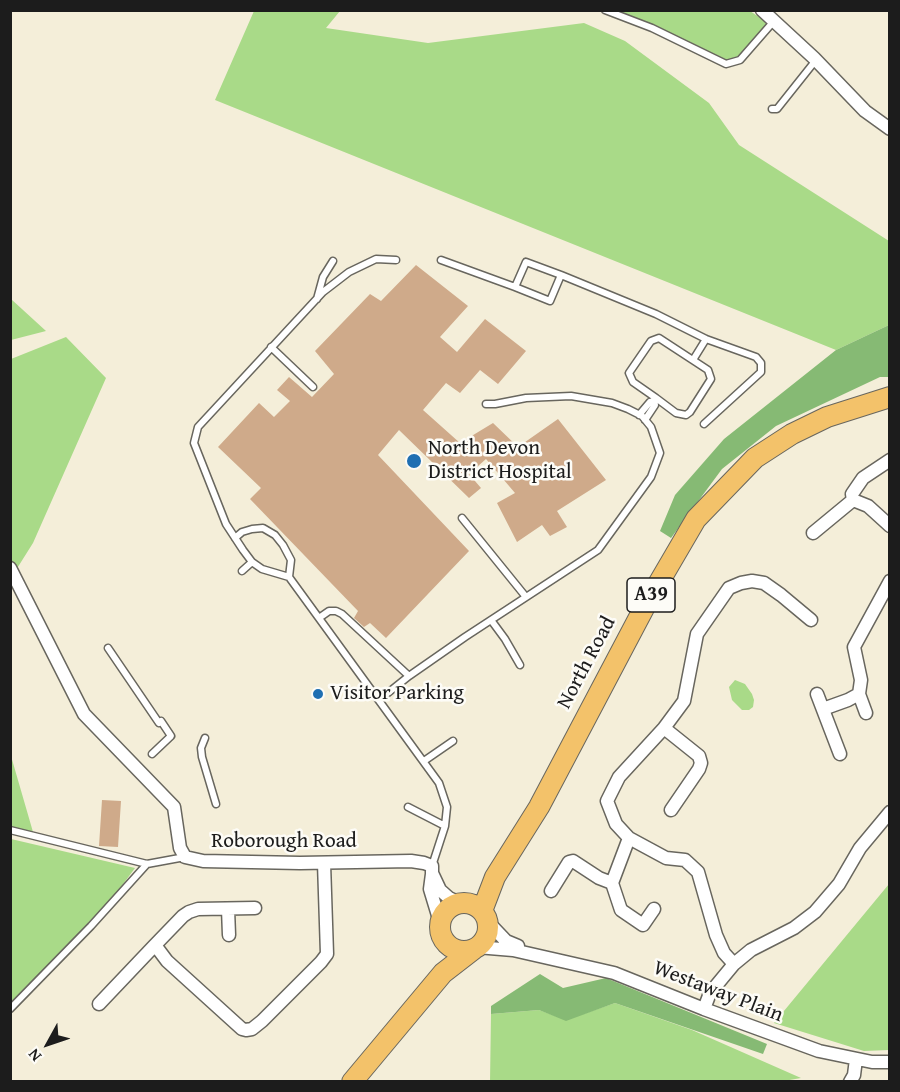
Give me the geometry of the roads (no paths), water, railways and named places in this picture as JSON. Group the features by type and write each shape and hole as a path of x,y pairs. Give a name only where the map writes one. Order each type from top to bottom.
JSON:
{"main road":[{"name":"North Road","path":"474,910 539,807 644,608 696,519 755,458 792,434 826,417 890,397"},
{"path":"352,1082 443,973 476,948 486,936 474,910 447,910 441,930 438,959 416,1003"},
{"path":"441,930 456,950 468,951 476,948"}],"street":[{"path":"762,10 866,111 890,129"},
{"path":"853,500 852,494 864,478 890,460"},
{"path":"853,500 868,506 890,526"},
{"path":"813,533 853,500"},
{"name":"Roborough Road","path":"10,568 84,714 174,807 180,848 184,857 203,861 324,863 411,861 424,863 432,870"},
{"path":"734,964 724,953 716,935 698,872 685,860 666,858 629,838 616,824 607,801 619,777 664,728 684,701 697,634 729,588 752,581 764,583 811,620"},
{"path":"866,713 859,694 861,680 854,647 890,581"},
{"path":"817,693 840,754"},
{"path":"823,709 859,694"},
{"path":"664,728 699,756 701,763 671,810"},
{"path":"704,1009 710,993 734,964 751,950 794,928 814,912 839,884 860,848 890,812"},
{"path":"629,838 612,883 621,909 643,925 654,909"},
{"path":"551,891 569,862 573,861 599,878 612,883"},
{"path":"155,945 167,961 242,1029 252,1029 327,954 324,863"},
{"path":"432,870 440,890 449,898 474,910"},
{"path":"432,870 430,889 441,930"},
{"path":"99,1004 189,912 198,909 255,908"},
{"path":"228,909 229,935"},
{"name":"Westaway Plain","path":"474,910 506,941 533,953"},
{"name":"Westaway Plain","path":"476,948 533,953 615,973 704,1009 819,1051 872,1062 890,1062"},
{"path":"850,1082 854,1076 856,1059"}],"lane":[{"path":"605,10 652,28 726,64 740,60 774,21"},
{"path":"772,109 777,109 816,60"},
{"path":"396,260 376,259 349,272 317,299 198,427 194,443 226,524 252,562 262,569 289,577 440,783 447,807 445,826 432,870"},
{"path":"441,260 550,301 561,275"},
{"path":"317,299 323,277 333,261"},
{"path":"515,287 526,262 656,314 706,339 756,357 761,363 761,372 704,424"},
{"path":"654,339 663,340 708,370 711,379 690,412 681,415 655,399 633,382 629,374 654,339"},
{"path":"693,360 706,339"},
{"path":"272,347 314,387"},
{"path":"379,700 409,676 598,550 651,477 660,453 651,427 645,420 612,403 573,396 530,397 486,404"},
{"path":"639,415 655,399"},
{"path":"645,420 655,405 655,399"},
{"path":"462,518 526,597"},
{"path":"235,538 242,531 263,528 275,535 284,545 291,560 289,577"},
{"path":"242,571 252,562"},
{"path":"319,618 329,611 342,614 409,676"},
{"path":"491,620 520,665"},
{"path":"108,648 171,735 152,754"},
{"path":"205,738 201,748 202,758 216,804"},
{"path":"424,760 453,741"},
{"path":"408,807 445,826"},
{"path":"10,830 147,864 184,857"},
{"path":"10,1009 99,918 147,864"}],"place":[{"name":"North Devon District Hospital","path":"414,461"},
{"name":"Visitor Parking","path":"318,694"}]}
